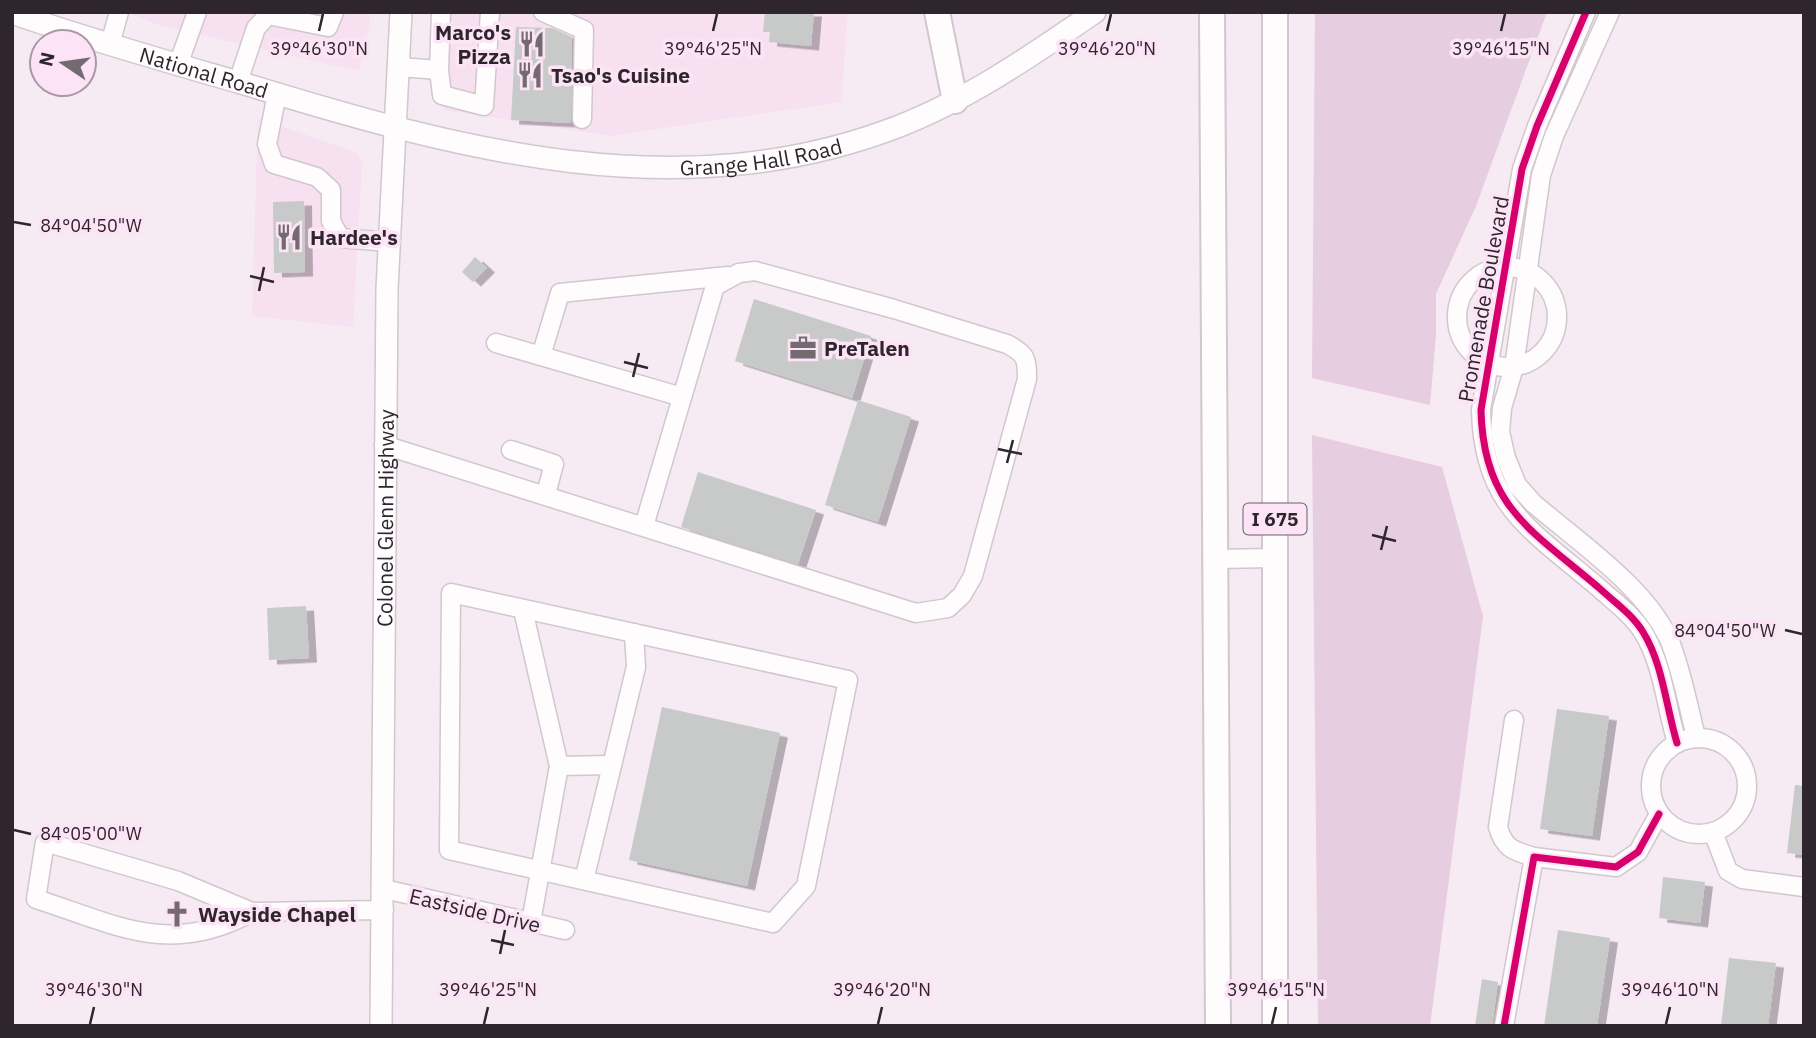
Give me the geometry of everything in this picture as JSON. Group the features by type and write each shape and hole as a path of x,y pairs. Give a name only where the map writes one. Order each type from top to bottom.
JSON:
{"highway":[{"path":"937,12 955,101"},
{"name":"I 675","path":"1212,12 1218,1026"},
{"name":"I 675","path":"1275,12 1276,1026"}],"main road":[{"name":"Colonel Glenn Highway","path":"381,1026 384,900 384,444 389,242 401,12"},
{"name":"Grange Hall Road","path":"396,128 581,165 684,170 764,162 834,148 895,128 955,101 1004,74 1095,12"},
{"name":"National Road","path":"19,14 178,65 396,128"}],"street":[{"path":"110,44 119,12"},
{"path":"178,65 197,12"},
{"path":"238,82 256,28 268,15 328,27 334,12"},
{"path":"441,12 439,70 442,95 484,106 490,12"},
{"path":"543,12 584,30 582,119"},
{"name":"Promenade Boulevard","path":"1586,12 1537,126 1522,169 1480,410 1482,446 1504,502 1526,526 1624,610 1642,630 1654,654 1677,743"},
{"name":"Promenade Boulevard","path":"1610,12 1554,136 1541,175 1530,272 1514,367 1502,408 1500,432 1506,458 1517,485 1533,503 1641,597 1670,643 1696,738"},
{"path":"399,67 439,70"},
{"path":"277,94 267,144 274,164 317,177 331,190 331,220 340,238 389,242"},
{"path":"1505,267 1530,272 1544,282 1553,296 1558,313 1554,336 1542,354 1514,367 1488,363 1471,351 1461,336 1459,304 1466,288 1481,274 1505,267"},
{"path":"384,444 916,613 948,608 962,595 973,576 1027,379 1027,359 1023,353 1007,344 894,309 755,271 560,293 541,356"},
{"path":"644,526 715,286 735,275"},
{"path":"496,343 682,397"},
{"path":"511,450 554,464 546,494"},
{"path":"1214,559 1275,558"},
{"path":"451,593 634,633 848,680 806,886 774,923 449,850 451,593"},
{"path":"523,610 559,766 531,922"},
{"path":"584,880 636,667 634,633"},
{"path":"1514,720 1498,827 1503,843 1509,849 1534,857 1616,867 1638,852 1659,814"},
{"path":"1696,738 1711,740 1730,750 1740,762 1746,776 1745,798 1738,814 1713,832 1688,834 1672,827 1659,814 1651,797 1651,780 1656,764 1677,743 1696,738"},
{"path":"559,766 612,765"},
{"path":"1713,832 1728,871 1742,879 1804,887"},
{"path":"45,842 178,881 252,912 228,925 208,931 167,937 144,933 36,899 45,842"},
{"path":"1504,1026 1534,857"},
{"name":"Eastside Drive","path":"252,912 384,900 531,922 565,930"}],"shaded area":[{"path":"126,12 369,12 370,25 359,71 161,26"},
{"path":"433,12 848,12 841,102 610,136 445,110 431,81"},
{"path":"1315,12 1547,12 1476,206 1436,294 1436,335 1430,405 1312,378"},
{"path":"258,118 355,152 362,161 353,327 252,316"},
{"path":"1312,435 1442,467 1483,616 1430,1026 1318,1026"}],"building":[{"path":"765,12 814,12 811,46 769,42 770,32 763,32"},
{"path":"516,27 552,28 572,37 571,123 511,120"},
{"name":"Hardee's","path":"304,201 305,272 274,273 273,202"},
{"path":"475,257 487,268 473,282 462,272"},
{"name":"PreTalen","path":"754,299 871,336 852,398 735,361"},
{"path":"858,400 911,417 878,522 825,505"},
{"path":"698,472 816,510 798,564 681,527"},
{"path":"306,606 309,658 269,660 267,608"},
{"path":"662,707 780,733 747,886 629,860"},
{"path":"1557,709 1609,716 1592,836 1540,829"},
{"path":"1795,785 1804,786 1804,855 1787,853"},
{"path":"1663,877 1705,882 1700,923 1659,918"},
{"path":"1558,930 1610,938 1597,1026 1544,1026"},
{"path":"1729,958 1776,963 1768,1026 1721,1026"},
{"path":"1482,979 1498,982 1492,1026 1475,1026"}],"cycle path":[{"path":"1586,12 1537,126 1522,169 1481,410 1484,443 1501,493 1515,513 1552,549 1622,608 1643,632 1660,672 1677,743"},
{"path":"1504,1026 1534,857 1616,867 1638,852 1659,814"}],"place":[{"name":"Marco's Pizza","path":"532,44"},
{"name":"Tsao's Cuisine","path":"530,75"},
{"name":"Hardee's","path":"289,237"},
{"name":"PreTalen","path":"803,348"},
{"name":"Wayside Chapel","path":"177,914"}]}
